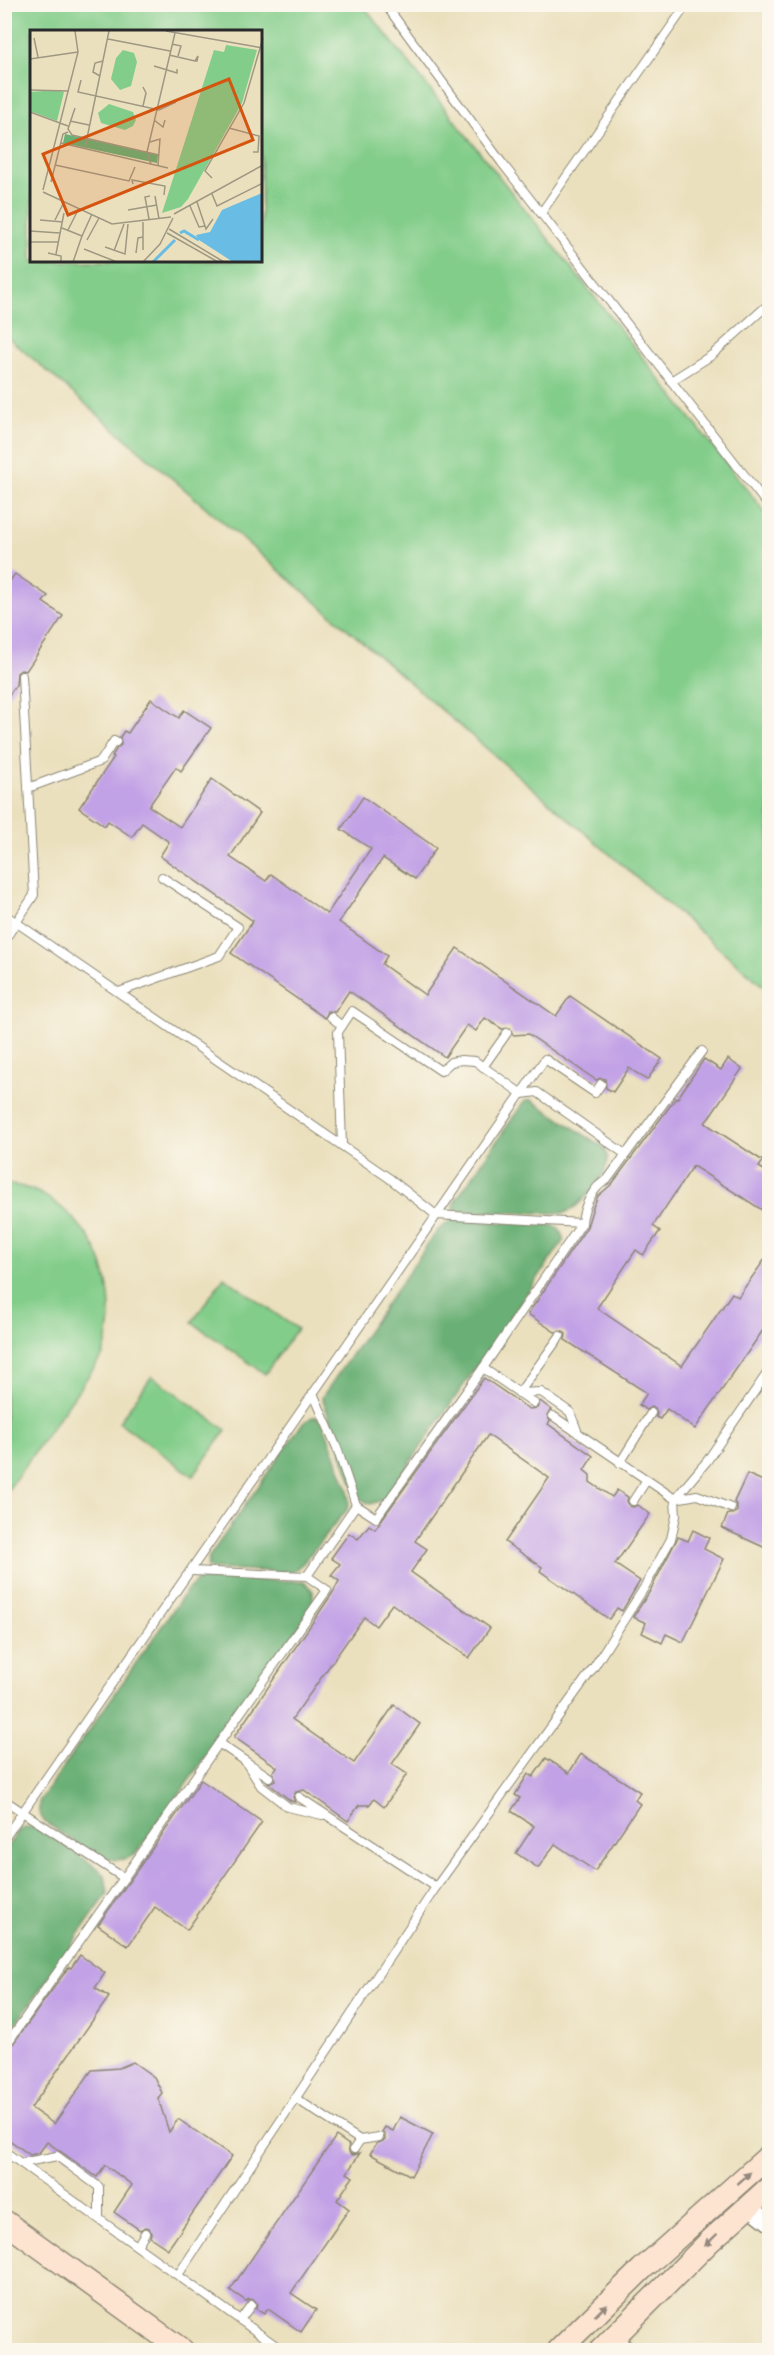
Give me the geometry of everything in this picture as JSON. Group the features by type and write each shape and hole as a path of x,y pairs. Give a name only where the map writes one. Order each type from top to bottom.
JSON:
{"main road":[{"path":"559,2350 642,2270 770,2156"},
{"path":"614,2347 710,2241 770,2187"},
{"path":"4,2221 182,2350"}],"street":[{"path":"748,2206 770,2223"}],"lane":[{"path":"385,4 541,213 770,508"},
{"path":"541,213 687,4"},
{"path":"671,381 712,354 770,303"},
{"path":"4,941 34,895 22,676"},
{"path":"28,788 101,761 114,741 116,742"},
{"path":"119,992 219,956 230,947 238,927 162,877"},
{"path":"4,914 342,1145 436,1215 582,1223"},
{"path":"342,1145 338,1032 352,1011 441,1071 451,1062 475,1061 522,1094 537,1092 625,1154"},
{"path":"331,1017 342,1026"},
{"path":"483,1067 507,1033"},
{"path":"314,1393 337,1448 356,1505 376,1518 483,1368 582,1223 583,1211 601,1183 607,1180 702,1051"},
{"path":"4,1839 545,1059 596,1093 601,1084"},
{"path":"519,1393 560,1336"},
{"path":"483,1368 534,1403"},
{"path":"178,2275 436,1887 594,1667 654,1576 671,1539 676,1516 675,1499 707,1461 770,1369"},
{"path":"519,1393 541,1392 551,1398 570,1412 579,1434"},
{"path":"620,1463 651,1413"},
{"path":"553,1416 675,1499 697,1495 731,1508"},
{"path":"633,1501 646,1481"},
{"path":"307,1576 356,1505"},
{"path":"332,1539 340,1545"},
{"path":"4,2048 327,1590 307,1576 191,1571"},
{"path":"220,1744 269,1777"},
{"path":"245,1761 261,1786 288,1807 328,1816"},
{"path":"513,1779 521,1786"},
{"path":"299,1797 436,1887"},
{"path":"4,1800 124,1878"},
{"path":"295,2098 360,2140 379,2137"},
{"path":"354,2149 360,2140"},
{"path":"4,2151 282,2350"},
{"path":"21,2163 57,2156 79,2169 99,2187 99,2219"},
{"path":"137,2246 145,2233"},
{"path":"240,2320 251,2305"}],"green space":[{"path":"5,4 363,5 769,517 769,991 5,335"},
{"path":"531,1100 603,1147 608,1162 596,1185 576,1206 564,1213 454,1210 454,1203 521,1106 525,1101"},
{"path":"5,1184 39,1193 69,1214 82,1228 101,1261 110,1307 108,1336 103,1355 5,1494"},
{"path":"451,1220 551,1225 559,1228 564,1240 385,1499 370,1504 357,1497 322,1397 437,1231"},
{"path":"224,1277 297,1329 265,1374 192,1322"},
{"path":"152,1376 226,1430 193,1476 119,1422"},
{"path":"312,1417 317,1417 324,1425 348,1490 347,1510 303,1563 292,1572 207,1567 209,1557 302,1424"},
{"path":"199,1579 304,1581 313,1591 313,1607 139,1850 129,1858 117,1860 104,1858 44,1821 39,1813 39,1802 187,1590"},
{"path":"25,1827 38,1828 99,1869 105,1876 108,1893 5,2039 5,1850 19,1830"}],"building":[{"path":"15,574 48,596 43,602 63,616 26,671 21,670 17,673 16,685 4,702 4,589"},
{"path":"151,699 179,718 184,710 211,728 181,771 176,767 149,806 180,827 212,779 260,813 230,857 266,881 271,874 327,914 371,849 341,829 363,797 436,848 415,879 383,858 339,922 387,956 382,964 425,995 457,948 556,1016 570,996 662,1059 647,1080 629,1068 613,1092 606,1088 605,1079 596,1080 528,1034 513,1035 510,1028 502,1029 485,1018 476,1031 467,1025 445,1057 349,991 335,1012 328,1011 325,1018 231,953 253,921 160,856 169,842 142,823 132,837 108,821 105,826 79,808 121,745 120,737 124,731 128,733"},
{"path":"704,1059 721,1070 728,1059 742,1069 705,1123 763,1161 759,1167 770,1174 770,1215 693,1166 653,1226 660,1231 643,1255 636,1250 597,1308 682,1366 732,1293 738,1297 770,1252 770,1320 695,1429 667,1409 660,1419 656,1417 655,1408 651,1407 646,1410 639,1405 647,1393 565,1340 566,1334 563,1331 555,1332 528,1314 587,1227 598,1196 612,1184 677,1099"},
{"path":"484,1378 529,1409 537,1408 540,1401 552,1410 547,1415 550,1421 548,1424 593,1456 584,1470 590,1475 590,1482 612,1497 617,1490 628,1497 629,1506 638,1505 650,1514 615,1564 640,1581 622,1611 617,1608 609,1619 540,1571 542,1567 505,1542 549,1478 488,1435 415,1541 427,1549 411,1572 490,1628 469,1658 392,1604 376,1626 364,1617 292,1719 354,1763 394,1705 420,1724 392,1764 407,1774 384,1807 374,1799 369,1805 359,1805 348,1821 304,1790 296,1792 293,1797 295,1802 291,1801 268,1783 275,1780 273,1772 277,1767 234,1737 332,1594 339,1581 331,1575 340,1564 331,1558 349,1533 358,1539 369,1525 375,1529"},
{"path":"747,1474 770,1484 770,1550 722,1528 728,1514 737,1511 734,1502"},
{"path":"693,1530 709,1538 704,1549 724,1559 683,1642 666,1634 662,1643 642,1633 646,1623 633,1617 650,1591 678,1537 688,1541"},
{"path":"581,1754 640,1792 635,1800 640,1804 595,1871 555,1844 538,1868 516,1853 534,1826 511,1811 520,1798 515,1795 528,1774 533,1777 546,1758 569,1773"},
{"path":"201,1780 262,1822 187,1930 155,1907 128,1946 98,1925"},
{"path":"80,1955 105,1973 95,1988 109,1997 31,2108 54,2124 92,2070 119,2068 133,2062 154,2077 162,2093 158,2098 169,2132 178,2119 232,2156 168,2249 150,2237 149,2228 145,2227 140,2230 114,2212 132,2185 105,2165 97,2177 47,2142 39,2153 30,2155 4,2136 4,2056"},
{"path":"400,2117 433,2134 411,2176 370,2154 376,2144 385,2140 382,2132 385,2127 393,2131"},
{"path":"336,2136 349,2145 350,2154 360,2153 347,2173 353,2177 337,2200 349,2209 291,2293 316,2310 301,2332 268,2309 264,2314 256,2309 257,2303 254,2300 246,2301 230,2290"}]}
